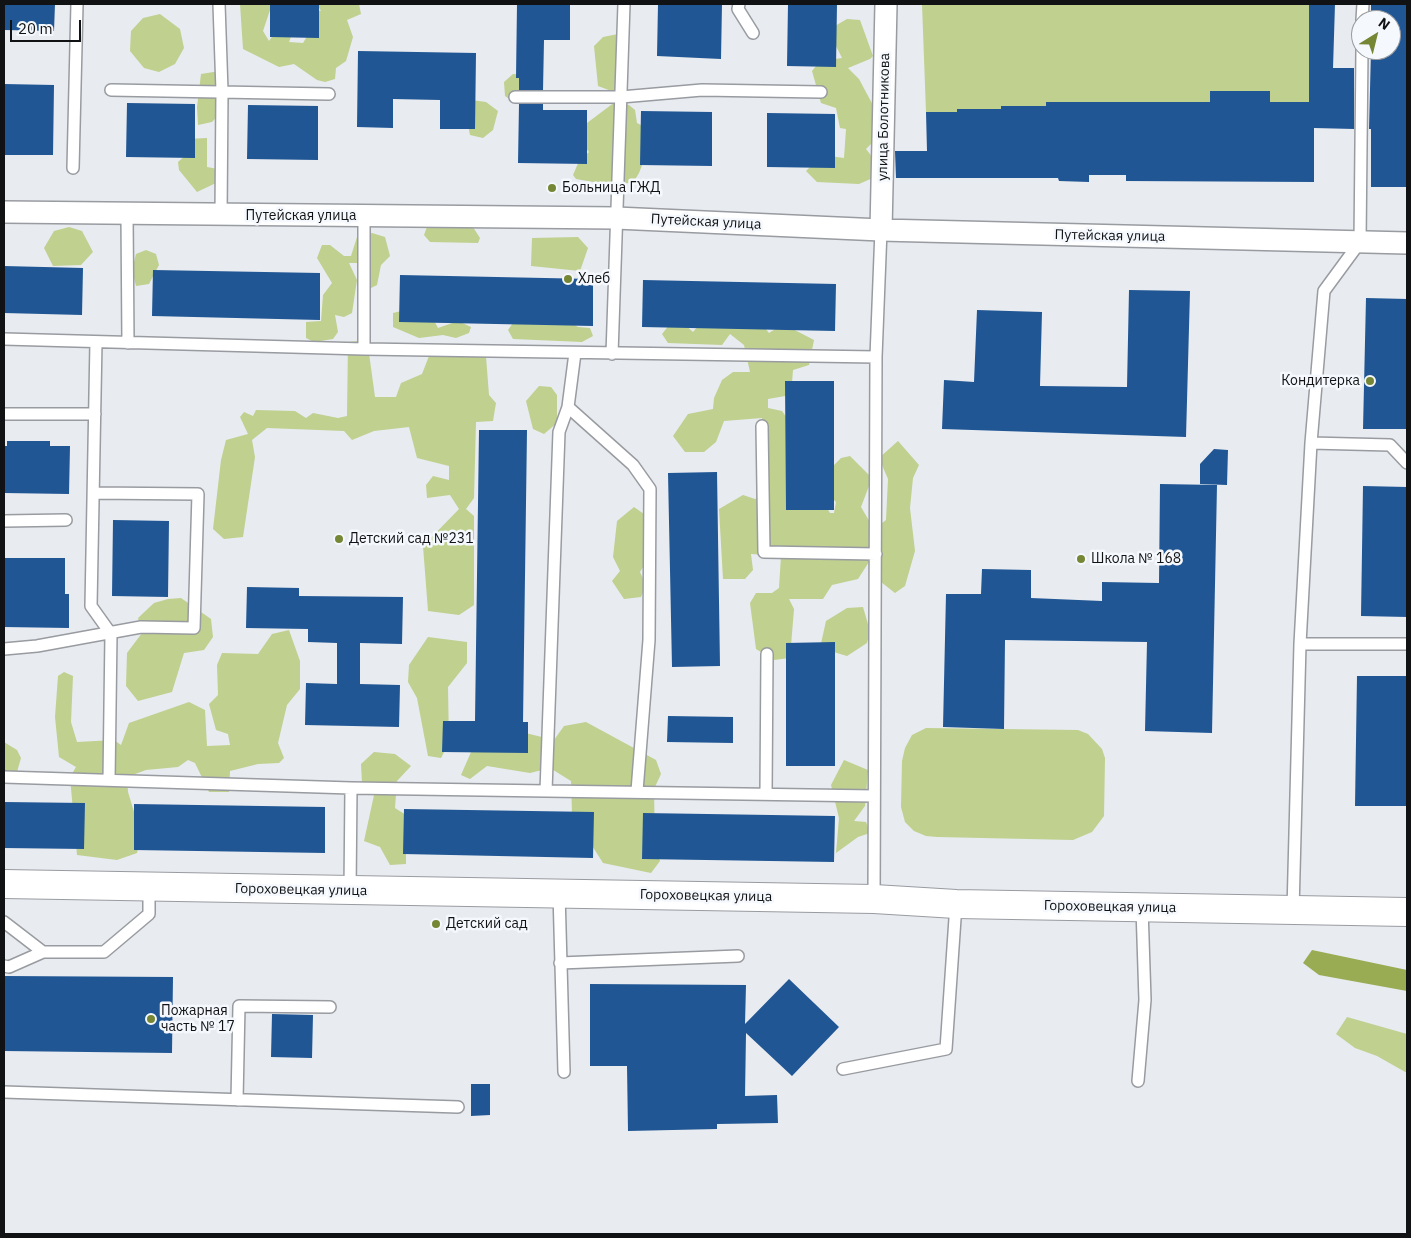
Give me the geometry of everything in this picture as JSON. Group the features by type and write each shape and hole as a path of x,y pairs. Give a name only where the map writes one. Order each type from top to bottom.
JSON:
{"street":[{"name":"улица Болотникова","path":"881,230 886,4"},
{"name":"Путейская улица","path":"4,212 221,216 616,218 881,230 1407,243"},
{"name":"Гороховецкая улица","path":"4,884 350,892 559,893 874,899 956,904 1407,912"}],"lane":[{"path":"73,168 78,4"},
{"path":"220,4 222,91 221,216"},
{"path":"612,354 624,4"},
{"path":"739,4 738,9 753,33"},
{"path":"1292,911 1300,644 1310,442 1324,291 1360,242 1362,60"},
{"path":"111,90 329,94"},
{"path":"515,97 622,97 702,90 821,92"},
{"path":"127,215 128,343"},
{"path":"364,216 364,349"},
{"path":"874,899 876,357 881,230"},
{"path":"4,338 364,349 876,357"},
{"path":"96,342 90,606 111,634 109,780"},
{"path":"546,791 559,432 568,407 575,353"},
{"path":"568,407 633,465 650,488 649,640 637,791"},
{"path":"4,414 95,414"},
{"path":"762,426 764,552 876,554"},
{"path":"1310,442 1390,445 1407,463"},
{"path":"4,649 111,634 141,627 194,628 198,494 94,493"},
{"path":"4,521 66,520"},
{"path":"1300,644 1407,644"},
{"path":"766,794 768,654"},
{"path":"4,776 351,788 874,796"},
{"path":"350,892 351,788"},
{"path":"4,966 9,967 43,952 104,952 149,914 149,887"},
{"path":"559,893 564,1072"},
{"path":"843,1069 946,1049 956,904"},
{"path":"1138,1081 1145,1000 1142,908"},
{"path":"4,922 43,952"},
{"path":"560,963 738,956"},
{"path":"237,1100 239,1006 330,1007"},
{"path":"4,1092 458,1107"}],"shaded area":[{"path":"240,4 272,4 263,31 269,41 283,21 294,29 289,42 303,43 309,33 309,8 321,11 317,4 359,4 361,14 347,20 353,37 346,61 336,68 335,79 325,82 317,80 294,64 279,67 243,49"},
{"path":"922,4 1309,4 1309,102 1270,102 1270,91 1210,91 1210,102 1047,102 1046,108 1001,106 1001,109 958,109 957,112 926,112"},
{"path":"160,14 180,29 184,48 175,64 159,72 144,68 130,51 131,31 143,18"},
{"path":"847,19 860,20 873,56 848,68 859,79 875,109 874,141 866,149 877,163 875,177 859,184 817,182 806,171 822,155 844,158 846,129 840,128 836,108 821,103 812,71 820,61 842,58 828,30"},
{"path":"618,34 627,66 614,92 598,86 594,46 603,37"},
{"path":"226,70 229,104 212,122 198,125 197,107 201,74"},
{"path":"513,74 528,75 533,101 515,103 505,96 504,82"},
{"path":"471,100 486,102 498,111 493,130 483,138 470,135 466,114"},
{"path":"615,102 629,105 635,110 637,123 647,128 646,155 639,173 633,183 605,184 576,179 573,175 579,161 589,152 580,141 583,126"},
{"path":"207,138 207,167 218,169 218,182 197,192 179,170 178,162 187,154 187,139"},
{"path":"428,224 471,224 480,238 478,243 430,242 424,235"},
{"path":"69,227 82,231 93,252 81,265 53,266 44,248 54,231"},
{"path":"372,233 385,237 390,256 381,265 377,285 369,289 360,263 349,263 357,280 352,313 344,317 335,315 338,332 333,339 314,342 306,338 306,322 321,321 323,295 332,283 317,258 322,245 330,245 344,256 351,256 357,237"},
{"path":"578,237 588,248 580,271 531,266 532,238"},
{"path":"146,250 156,254 159,265 149,284 136,286 132,270 136,254"},
{"path":"426,305 438,328 458,321 471,327 469,333 456,338 443,335 419,338 393,327 393,313"},
{"path":"710,312 753,313 769,333 783,324 814,340 809,365 793,370 791,395 768,399 768,408 782,411 789,421 806,474 830,513 834,513 836,502 829,495 828,471 841,458 850,456 872,478 861,507 874,529 886,520 888,479 879,458 898,441 919,465 913,478 910,508 915,551 905,586 895,593 881,582 876,551 858,579 832,585 823,599 789,599 794,609 790,658 774,660 756,649 750,603 756,593 772,593 779,588 781,556 751,554 753,570 745,579 723,579 719,509 743,495 755,499 767,494 762,418 724,421 716,442 704,452 685,452 673,436 688,414 713,409 714,398 722,380 733,372 750,372 744,345 730,334 722,345 668,343 662,334 674,319 680,320 693,332"},
{"path":"515,320 565,320 578,327 590,328 593,336 582,342 513,339 508,330"},
{"path":"358,341 368,346 375,397 396,397 401,383 422,374 429,356 446,346 457,344 467,347 485,344 489,395 496,403 493,421 476,422 474,498 466,509 474,516 474,605 459,615 428,611 423,546 459,509 450,495 427,498 426,485 433,476 449,480 449,466 417,458 409,427 374,431 352,440 344,431 267,428 252,440 255,457 243,537 224,539 213,529 221,460 226,440 248,434 240,417 244,412 253,416 256,410 295,411 306,418 313,413 338,418 347,416 348,342"},
{"path":"539,386 551,387 557,395 557,423 544,434 533,429 526,401"},
{"path":"634,507 644,514 645,564 640,572 646,585 641,597 624,599 612,581 620,571 613,557 617,521"},
{"path":"181,598 211,619 213,637 204,650 184,653 172,692 138,701 126,686 127,653 142,633 138,618 154,603"},
{"path":"863,607 870,631 867,643 847,656 820,648 826,621 847,608"},
{"path":"289,630 300,661 300,689 287,705 278,743 284,758 279,763 258,764 230,771 229,792 209,792 195,763 188,760 178,767 146,770 127,777 128,792 141,835 137,853 117,860 77,855 70,777 76,767 59,757 55,717 58,676 64,672 73,676 71,722 77,742 114,740 121,745 129,723 189,702 205,710 207,746 230,745 228,734 216,730 209,704 218,695 217,665 222,653 258,654 272,634"},
{"path":"428,637 467,642 467,663 448,687 449,743 441,758 428,756 417,698 408,682 409,665"},
{"path":"586,722 656,760 661,774 654,789 655,844 660,861 651,873 603,863 572,814 571,781 550,768 530,773 487,766 470,779 461,775 478,736 509,729 554,740 564,726"},
{"path":"926,728 1078,730 1088,734 1102,749 1105,758 1104,816 1092,832 1073,840 937,837 926,836 914,831 905,822 901,807 902,761 905,748 912,735"},
{"path":"4,742 17,750 21,758 14,782 4,782"},
{"path":"374,752 395,754 411,766 397,781 395,808 406,815 406,864 390,865 380,847 364,841 376,786 362,783 361,764"},
{"path":"844,760 868,770 865,806 854,821 866,822 870,833 858,837 836,853 839,818 831,785"},
{"path":"1312,950 1407,970 1407,991 1319,975 1303,963"},
{"path":"1347,1017 1407,1034 1407,1073 1377,1056 1355,1048 1336,1034"}],"building":[{"path":"4,4 55,4 54,31 4,30"},
{"path":"270,4 319,4 319,38 270,37"},
{"path":"517,4 570,4 570,40 544,40 543,90 519,90 519,78 516,78"},
{"path":"658,4 722,4 721,59 657,56"},
{"path":"788,4 837,4 836,67 787,66"},
{"path":"1309,4 1335,4 1333,68 1354,68 1354,129 1314,128 1314,182 1126,181 1126,175 1089,175 1089,182 1059,181 1058,178 896,178 895,151 927,151 926,112 957,112 957,109 1001,109 1001,106 1046,106 1046,102 1210,102 1210,91 1270,91 1270,102 1309,102"},
{"path":"1371,4 1407,4 1407,187 1371,187 1371,129 1369,129 1371,60 1401,60 1401,10 1371,10"},
{"path":"358,51 476,53 475,129 440,129 440,100 393,99 393,128 357,127"},
{"path":"4,84 54,85 53,155 4,155"},
{"path":"127,103 195,104 195,158 126,157"},
{"path":"519,104 543,104 543,110 587,110 587,164 518,163"},
{"path":"248,105 318,106 318,160 247,159"},
{"path":"641,111 712,112 712,166 640,165"},
{"path":"767,113 835,114 835,168 767,167"},
{"path":"4,266 83,268 82,315 4,313"},
{"path":"153,270 320,273 320,320 152,316"},
{"path":"400,275 593,279 593,326 399,322"},
{"path":"643,280 836,284 835,331 642,327"},
{"path":"1129,290 1190,291 1186,437 942,429 944,380 974,382 977,310 1042,312 1040,386 1127,387"},
{"path":"1366,298 1407,299 1407,429 1363,429"},
{"path":"785,381 834,381 834,510 786,510"},
{"path":"479,430 527,430 523,722 528,722 528,753 442,752 443,721 475,721"},
{"path":"7,441 50,441 50,446 70,446 69,494 4,493 4,446 7,446"},
{"path":"1214,449 1228,450 1227,485 1200,484 1200,464"},
{"path":"717,472 720,666 672,667 668,473"},
{"path":"1160,484 1217,485 1212,733 1145,731 1147,642 1005,640 1004,729 943,727 946,594 981,594 982,569 1031,570 1031,598 1102,601 1102,582 1159,583"},
{"path":"1363,486 1407,487 1407,617 1361,616"},
{"path":"113,520 169,521 168,597 112,596"},
{"path":"4,558 65,558 65,594 69,594 69,628 4,627"},
{"path":"247,587 299,588 299,596 403,597 402,644 360,643 360,684 400,685 399,727 305,725 306,683 337,684 337,643 308,642 308,629 246,628"},
{"path":"835,642 835,766 786,766 786,643"},
{"path":"1357,676 1407,676 1407,806 1355,806"},
{"path":"668,716 733,717 733,743 667,742"},
{"path":"4,802 85,803 84,849 4,848"},
{"path":"134,804 325,807 325,853 134,850"},
{"path":"404,809 594,812 593,858 403,854"},
{"path":"643,813 835,816 834,862 642,859"},
{"path":"4,976 173,977 172,1053 4,1051"},
{"path":"789,979 839,1027 792,1076 746,1033 745,1096 777,1095 778,1123 717,1124 717,1129 628,1131 627,1066 590,1066 590,984 746,985 745,1024"},
{"path":"272,1014 313,1015 312,1058 271,1057"},
{"path":"471,1084 490,1084 490,1115 471,1116"}],"place":[{"name":"Больница ГЖД","path":"552,188"},
{"name":"Хлеб","path":"568,279"},
{"name":"Кондитерка","path":"1370,381"},
{"name":"Детский сад №231","path":"339,539"},
{"name":"Школа № 168","path":"1081,559"},
{"name":"Детский сад","path":"436,924"},
{"name":"Пожарная часть № 17","path":"151,1019"}]}
